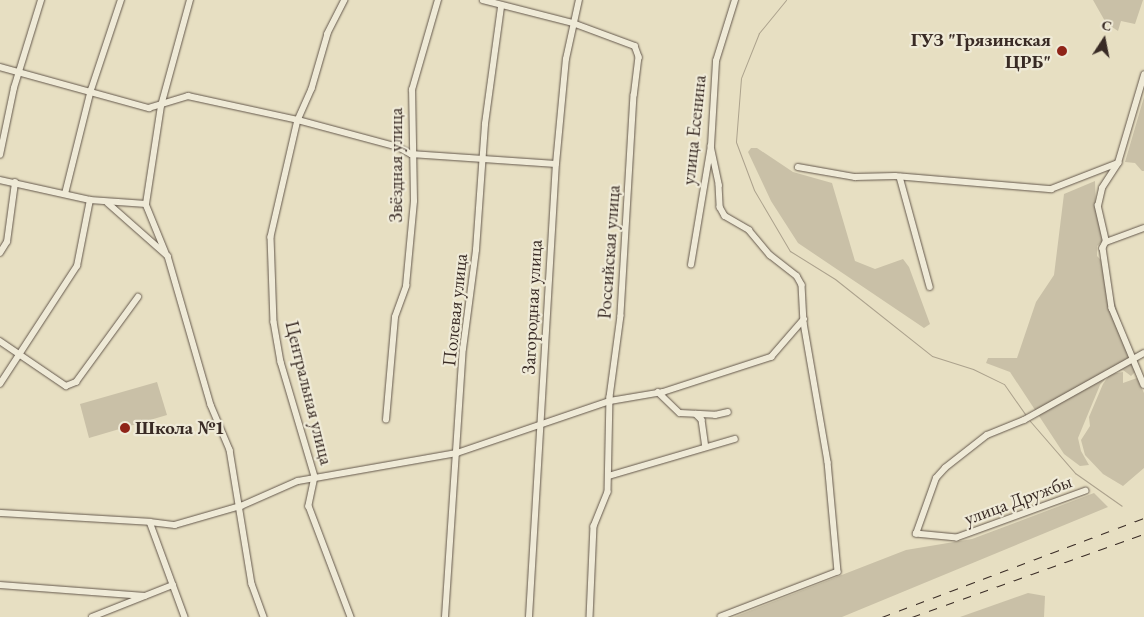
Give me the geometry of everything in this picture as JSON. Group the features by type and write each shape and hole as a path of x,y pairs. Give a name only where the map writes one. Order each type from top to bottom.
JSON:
{"street":[{"path":"0,155 20,72 41,0"},
{"path":"64,194 91,90 121,0"},
{"path":"190,0 161,106 146,204 168,256 211,406 230,450 241,506 252,584 264,617"},
{"name":"Центральная улица","path":"345,0 328,34 312,89 298,120 271,237 274,322 281,362 315,477 309,506 351,617"},
{"name":"Звёздная улица","path":"386,420 395,317 406,286 413,215 411,154 412,90 438,0"},
{"name":"Российская улица","path":"483,0 501,7 573,23 635,46 639,57 634,95 621,316 610,401 608,492 594,526 590,617"},
{"name":"Загородная улица","path":"529,617 556,164 566,59 579,0"},
{"name":"улица Есенина","path":"691,265 711,146 716,61 735,0"},
{"name":"Полевая улица","path":"445,617 463,349 484,158 485,124 501,7"},
{"path":"0,67 91,90 149,108 161,106 188,96 298,120 398,147 411,154 556,164"},
{"path":"1144,75 1118,163 1102,188 1098,206 1106,242 1103,248 1112,308 1144,384"},
{"path":"711,146 719,185 720,207 725,216 749,230 770,255 797,276 802,285 804,320 828,462 838,572 721,617"},
{"path":"798,167 855,176 900,177 1051,189 1118,163"},
{"path":"900,177 930,287"},
{"path":"0,180 108,203 146,204"},
{"path":"0,253 8,242 15,183"},
{"path":"0,384 77,266 90,200"},
{"path":"108,203 168,256"},
{"path":"1106,242 1144,228"},
{"path":"0,341 66,386 76,382 138,298"},
{"path":"0,513 176,525 241,506 298,481 457,453 610,401 658,392 771,358 804,320"},
{"path":"1133,358 1144,353"},
{"name":"улица Дружбы","path":"1086,491 1004,523 957,538 916,534 936,478 945,468 988,435 1024,420 1133,358"},
{"path":"658,392 680,413 728,412"},
{"path":"696,414 702,420 706,448"},
{"path":"609,476 735,439"},
{"path":"150,522 185,617"},
{"path":"0,584 145,596"},
{"path":"92,617 173,585"}],"shaded area":[{"path":"1093,0 1143,0 1135,24 1121,21 1118,31 1106,23"},
{"path":"1144,97 1144,171 1142,171 1135,163 1125,162"},
{"path":"751,148 757,148 793,172 832,183 855,261 875,269 903,259 909,267 930,324 924,328 798,243 771,201 748,152"},
{"path":"1095,181 1096,208 1103,241 1097,246 1097,256 1102,261 1136,371 1131,376 1123,370 1111,372 1100,385 1078,438 1081,451 1089,465 1080,466 1064,454 1010,372 986,363 988,358 1017,358 1036,302 1054,275 1064,194"},
{"path":"1123,372 1123,383 1137,378 1144,393 1144,468 1123,486 1103,474 1085,455 1081,440 1090,426 1089,417 1103,384 1110,374"},
{"path":"157,382 167,415 89,438 80,404"},
{"path":"1094,493 1108,507 842,617 734,617 906,550 972,539"},
{"path":"1028,593 1045,596 1044,617 960,617"}],"waterway":[{"path":"786,0 759,33 741,78 736,142 754,190 790,251 835,279 932,356 973,369 1004,384 1026,415"},
{"path":"1030,421 1075,473 1122,506"}],"railway":[{"path":"882,617 1144,518"},
{"path":"912,617 1144,534"}],"place":[{"name":"ГУЗ \"Грязинская ЦРБ\"","path":"1062,51"},
{"name":"Школа №1","path":"125,428"}]}
